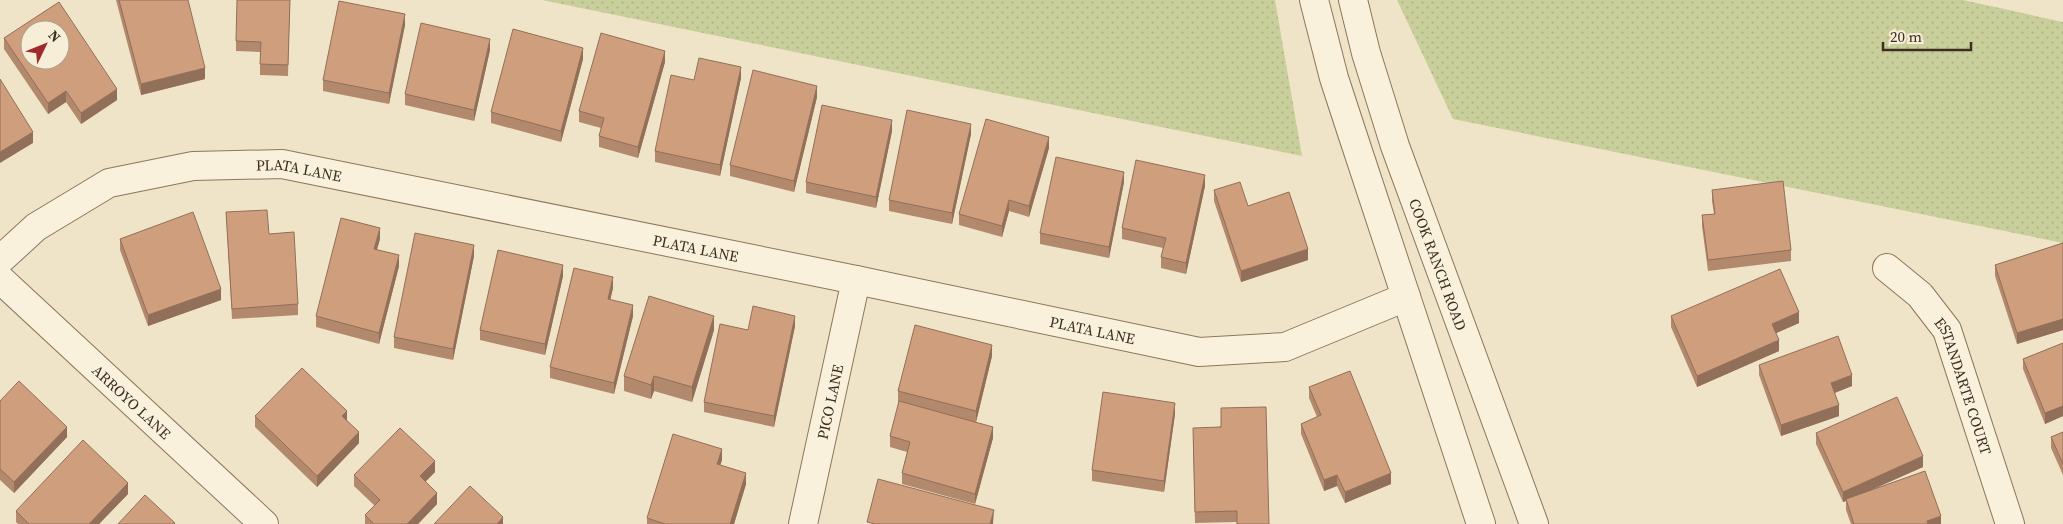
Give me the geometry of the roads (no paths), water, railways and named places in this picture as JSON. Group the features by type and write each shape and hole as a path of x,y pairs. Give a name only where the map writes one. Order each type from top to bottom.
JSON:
{"street":[{"path":"1314,0 1334,78 1482,524"},
{"name":"COOK RANCH ROAD","path":"1353,0 1366,53 1404,171 1534,524"},
{"name":"PLATA LANE","path":"0,260 36,227 109,182 193,166 282,164 856,280 1199,352 1285,347 1406,297"},
{"name":"ESTANDARTE COURT","path":"1887,268 1920,295 1946,330 2010,524"},
{"name":"ARROYO LANE","path":"0,278 264,524"},
{"name":"PICO LANE","path":"804,524 856,280"}]}
